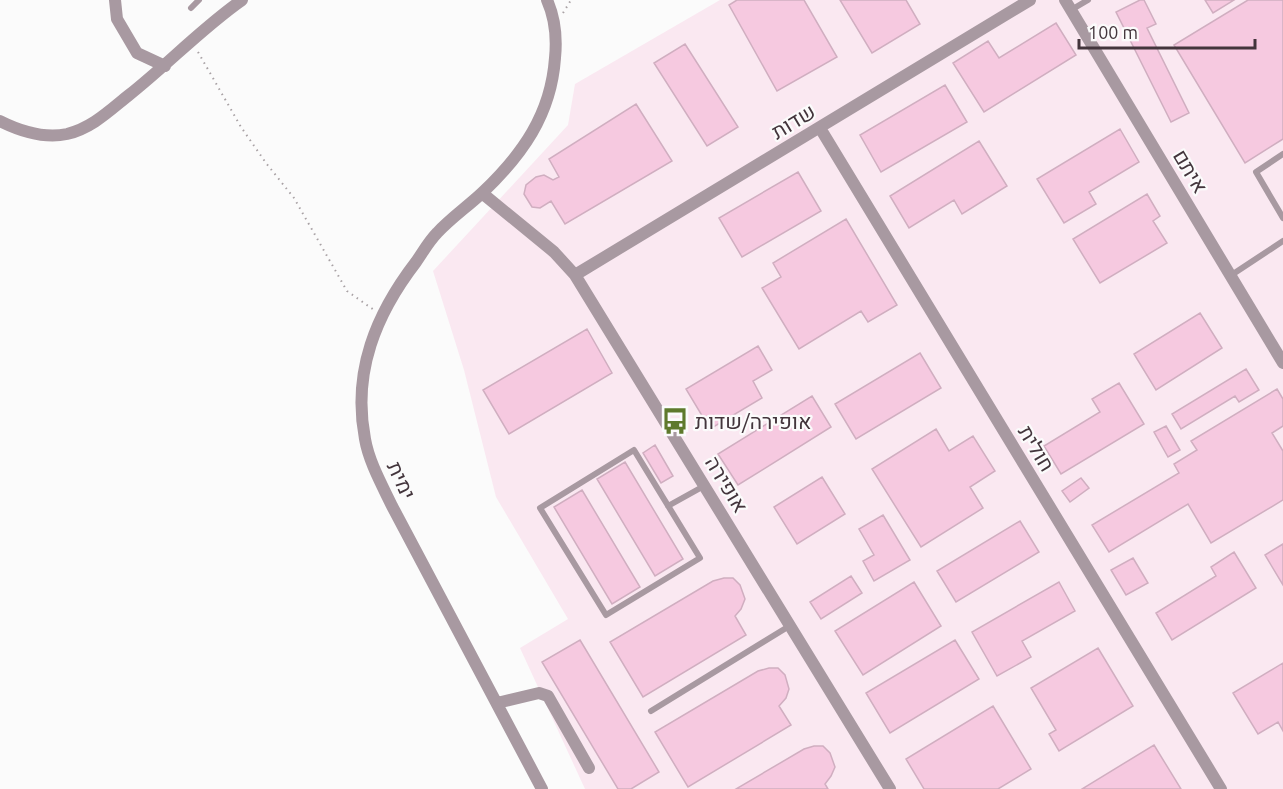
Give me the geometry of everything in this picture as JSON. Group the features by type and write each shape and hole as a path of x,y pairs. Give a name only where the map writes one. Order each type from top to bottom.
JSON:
{"street":[{"path":"115,0 117,19 137,53 165,66"},
{"path":"0,121 34,134 65,135 90,127 242,0"},
{"name":"ימית","path":"542,789 392,506 365,440 362,408 368,350 381,316 403,279 437,233 482,193 521,151 545,107 554,75 557,40 547,0"},
{"name":"שדות","path":"575,275 1030,0"},
{"name":"איתם","path":"1068,5 1283,363"},
{"name":"חולית","path":"820,128 1221,789"},
{"name":"אופירה","path":"482,193 554,252 575,275 890,789"},
{"path":"497,703 539,693 548,696 589,768"}],"lane":[{"path":"191,8 199,0"},
{"path":"1068,5 1088,0"},
{"path":"1283,154 1256,172 1283,218"},
{"path":"1230,276 1283,240"},
{"path":"634,450 668,506 700,558 606,615 540,508 634,450"},
{"path":"668,506 705,485"},
{"path":"651,711 791,625"}],"path":[{"path":"192,42 211,71 242,128 294,198 347,291 381,316"}],"shaded area":[{"path":"720,0 1283,0 1283,789 585,789 520,648 568,619 496,497 464,370 433,271 568,125 575,84"}],"building":[{"path":"737,0 804,0 837,57 777,91 729,5"},
{"path":"840,0 906,0 920,24 872,53"},
{"path":"1144,0 1156,24 1147,28 1189,113 1171,122 1116,12"},
{"path":"1205,0 1234,0 1213,13"},
{"path":"1248,0 1283,0 1283,139 1245,163 1174,45"},
{"path":"1056,23 1076,55 984,112 953,63 988,41 999,58"},
{"path":"685,44 738,127 707,146 654,63"},
{"path":"945,85 967,122 881,172 860,135"},
{"path":"636,104 672,161 565,224 551,201 540,208 532,207 524,194 526,185 536,177 544,175 553,180 559,177 549,159"},
{"path":"1120,129 1139,162 1089,192 1096,204 1064,223 1037,179"},
{"path":"979,141 1007,186 962,214 954,200 909,228 890,196"},
{"path":"798,172 821,211 742,257 719,218"},
{"path":"1147,194 1160,216 1153,221 1167,243 1100,283 1073,239"},
{"path":"846,219 897,305 868,322 861,311 799,349 762,288 781,277 773,263"},
{"path":"1200,313 1222,348 1156,390 1134,354"},
{"path":"587,329 612,373 509,434 483,390"},
{"path":"758,346 772,370 753,381 762,398 710,429 686,389"},
{"path":"920,353 941,388 856,439 835,404"},
{"path":"1246,369 1259,390 1239,402 1235,396 1181,429 1172,414"},
{"path":"1119,383 1144,424 1061,474 1044,446 1100,412 1092,399"},
{"path":"1277,389 1283,399 1283,426 1272,433 1283,451 1283,500 1211,543 1188,504 1109,552 1092,525 1179,473 1174,464 1197,450 1191,441"},
{"path":"812,396 831,427 738,485 718,454"},
{"path":"1166,426 1180,450 1168,457 1154,432"},
{"path":"936,429 949,451 973,436 995,471 970,487 983,508 921,547 872,469"},
{"path":"655,445 673,476 661,483 643,453"},
{"path":"625,462 683,559 655,576 597,479"},
{"path":"822,477 845,514 797,544 774,507"},
{"path":"1081,478 1089,488 1070,502 1062,491"},
{"path":"582,490 640,587 612,604 554,507"},
{"path":"883,515 910,560 874,581 863,561 874,555 859,529"},
{"path":"1020,521 1039,552 956,602 937,571"},
{"path":"1283,544 1283,585 1265,555"},
{"path":"1234,552 1256,588 1172,640 1156,613 1216,576 1211,567"},
{"path":"1133,558 1148,583 1126,595 1111,570"},
{"path":"851,576 862,593 821,619 810,602"},
{"path":"733,578 740,585 745,599 735,616 746,635 643,697 610,642 713,581"},
{"path":"914,582 941,626 863,675 835,631"},
{"path":"1059,582 1075,611 1022,641 1031,657 997,676 972,632"},
{"path":"580,640 659,772 631,789 618,789 542,662"},
{"path":"955,640 979,679 890,733 866,693"},
{"path":"1098,648 1133,706 1059,751 1049,734 1056,730 1031,688"},
{"path":"1283,663 1283,731 1278,722 1258,734 1233,693"},
{"path":"778,668 785,675 789,689 786,698 779,706 791,725 688,787 655,732 758,671"},
{"path":"993,706 1031,769 998,789 924,789 906,759"},
{"path":"1154,745 1181,789 1082,789"},
{"path":"823,746 830,753 835,767 825,784 828,789 736,789 804,749"}],"place":[{"name":"אופירה/שדות","path":"675,421"}]}
